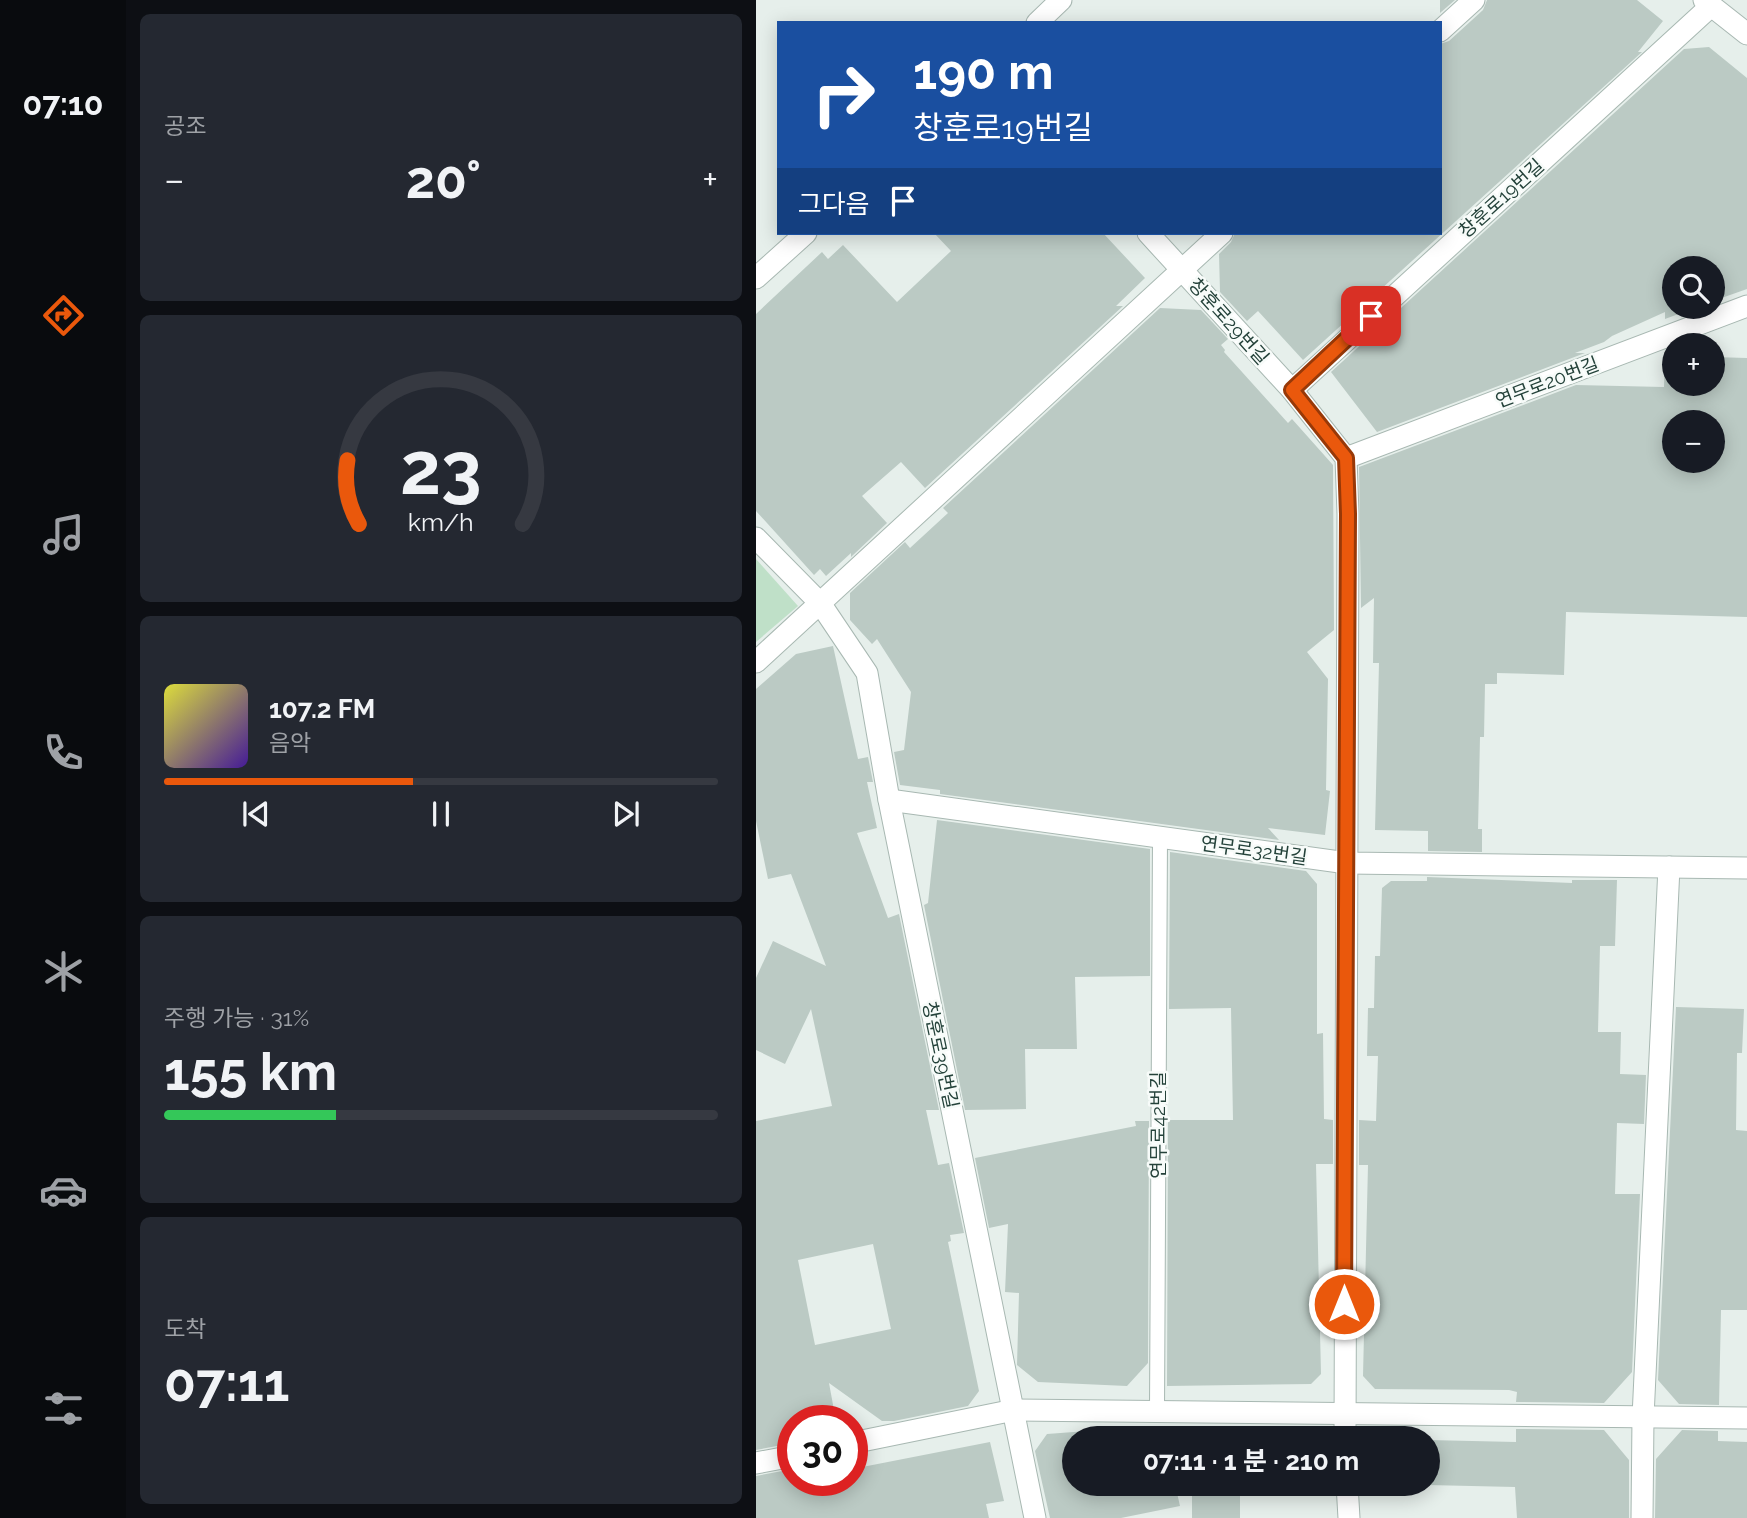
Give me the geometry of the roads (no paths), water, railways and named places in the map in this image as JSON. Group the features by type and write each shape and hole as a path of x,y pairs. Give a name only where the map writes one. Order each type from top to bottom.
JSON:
{"street":[{"path":"1039,21 1061,0"},
{"path":"1442,29 1474,0"},
{"name":"창훈로19번길","path":"1292,390 1708,3 1747,34"},
{"path":"756,278 804,235"},
{"name":"창훈로29번길","path":"1150,235 1292,390 1346,458"},
{"path":"1182,270 1220,235"},
{"name":"창훈로29번길","path":"820,603 1182,270"},
{"name":"연무로20번길","path":"1346,458 1747,306"},
{"path":"1344,1426 1346,458"},
{"name":"창훈로39번길","path":"756,538 820,603 867,673 889,800 1035,1518"},
{"path":"756,662 820,603"},
{"name":"연무로32번길","path":"889,800 1347,863 1747,868"},
{"path":"1642,1518 1643,1417 1669,867"},
{"path":"868,1440 1014,1410 1747,1418"},
{"path":"756,1463 777,1459"},
{"path":"1348,1496 1349,1518"}],"lane":[{"name":"연무로42번길","path":"1157,1412 1160,837"}]}
